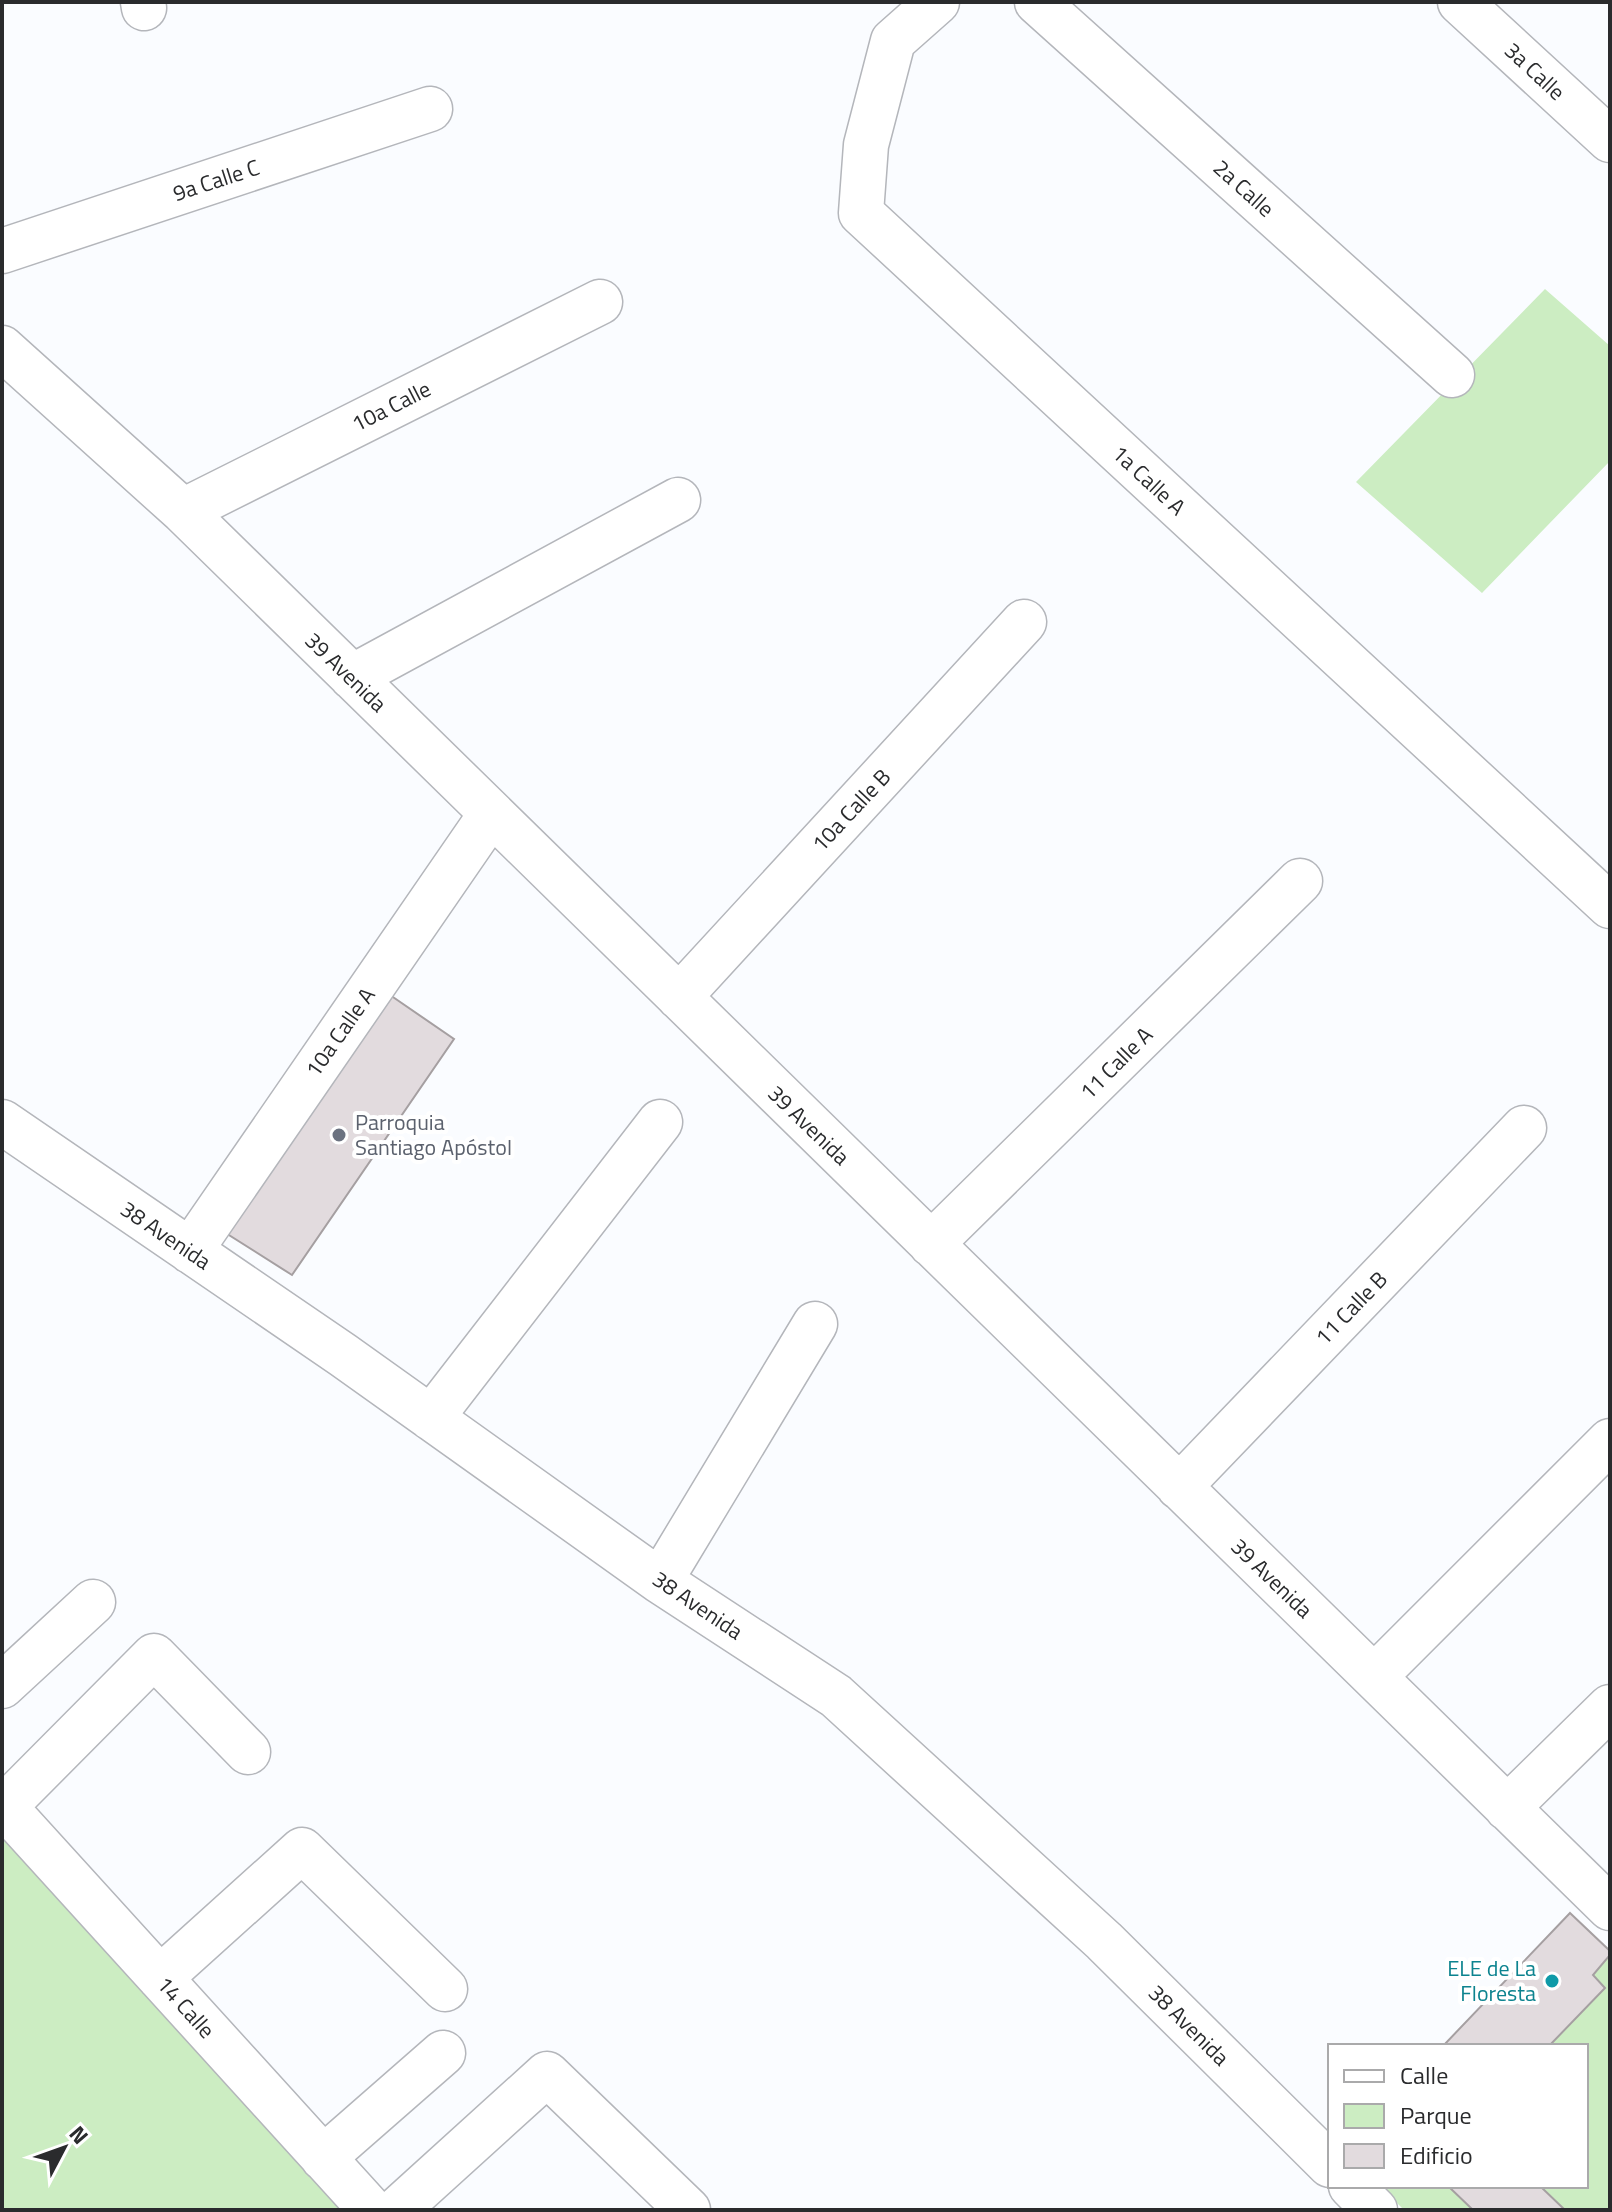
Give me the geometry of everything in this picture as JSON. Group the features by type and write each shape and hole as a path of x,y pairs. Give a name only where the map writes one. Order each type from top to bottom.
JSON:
{"street":[{"name":"1a Calle A","path":"937,2 893,41 866,145 861,213 1610,906"},
{"name":"2a Calle","path":"1037,2 1452,375"},
{"name":"3a Calle","path":"1460,2 1610,140"},
{"name":"9a Calle C","path":"2,251 430,109"},
{"name":"10a Calle","path":"183,511 600,302"},
{"name":"39 Avenida","path":"2,348 183,511 1610,1908"},
{"path":"352,677 678,500"},
{"name":"10a Calle B","path":"679,997 1024,622"},
{"name":"10a Calle A","path":"190,1251 491,814"},
{"name":"11 Calle A","path":"931,1244 1300,881"},
{"name":"38 Avenida","path":"2,1122 431,1418 660,1581 836,1696 1104,1941 1328,2163"},
{"path":"431,1418 660,1122"},
{"name":"11 Calle B","path":"1179,1487 1524,1128"},
{"path":"660,1581 815,1324"},
{"path":"1374,1677 1610,1441"},
{"path":"2,1686 93,1602"},
{"path":"3,1805 154,1656 248,1752"},
{"path":"1507,1808 1610,1707"},
{"name":"14 Calle","path":"3,1805 371,2210"},
{"path":"160,1978 302,1850 445,1989"},
{"path":"323,2158 443,2053"},
{"path":"397,2210 547,2074 688,2210"},
{"path":"1353,2188 1375,2210"}],"green space":[{"path":"1545,289 1610,346 1610,461 1482,593 1356,482"},
{"path":"2,1829 350,2210 2,2210"},
{"name":"ELE de La Floresta","path":"1610,1955 1610,2210 1565,2210 1542,2188 1588,2188 1588,2044 1551,2044 1604,1987 1593,1975"},
{"path":"1382,2188 1450,2188 1473,2210 1404,2210"}],"building":[{"name":"Parroquia Santiago Apóstol","path":"390,995 454,1039 292,1275 221,1230"},
{"name":"ELE de La Floresta","path":"1570,1913 1610,1951 1593,1975 1605,1988 1551,2044 1445,2044"},
{"path":"1450,2188 1542,2188 1565,2210 1473,2210"}],"place":[{"name":"Parroquia Santiago Apóstol","path":"339,1135"},
{"name":"ELE de La Floresta","path":"1552,1981"}]}
